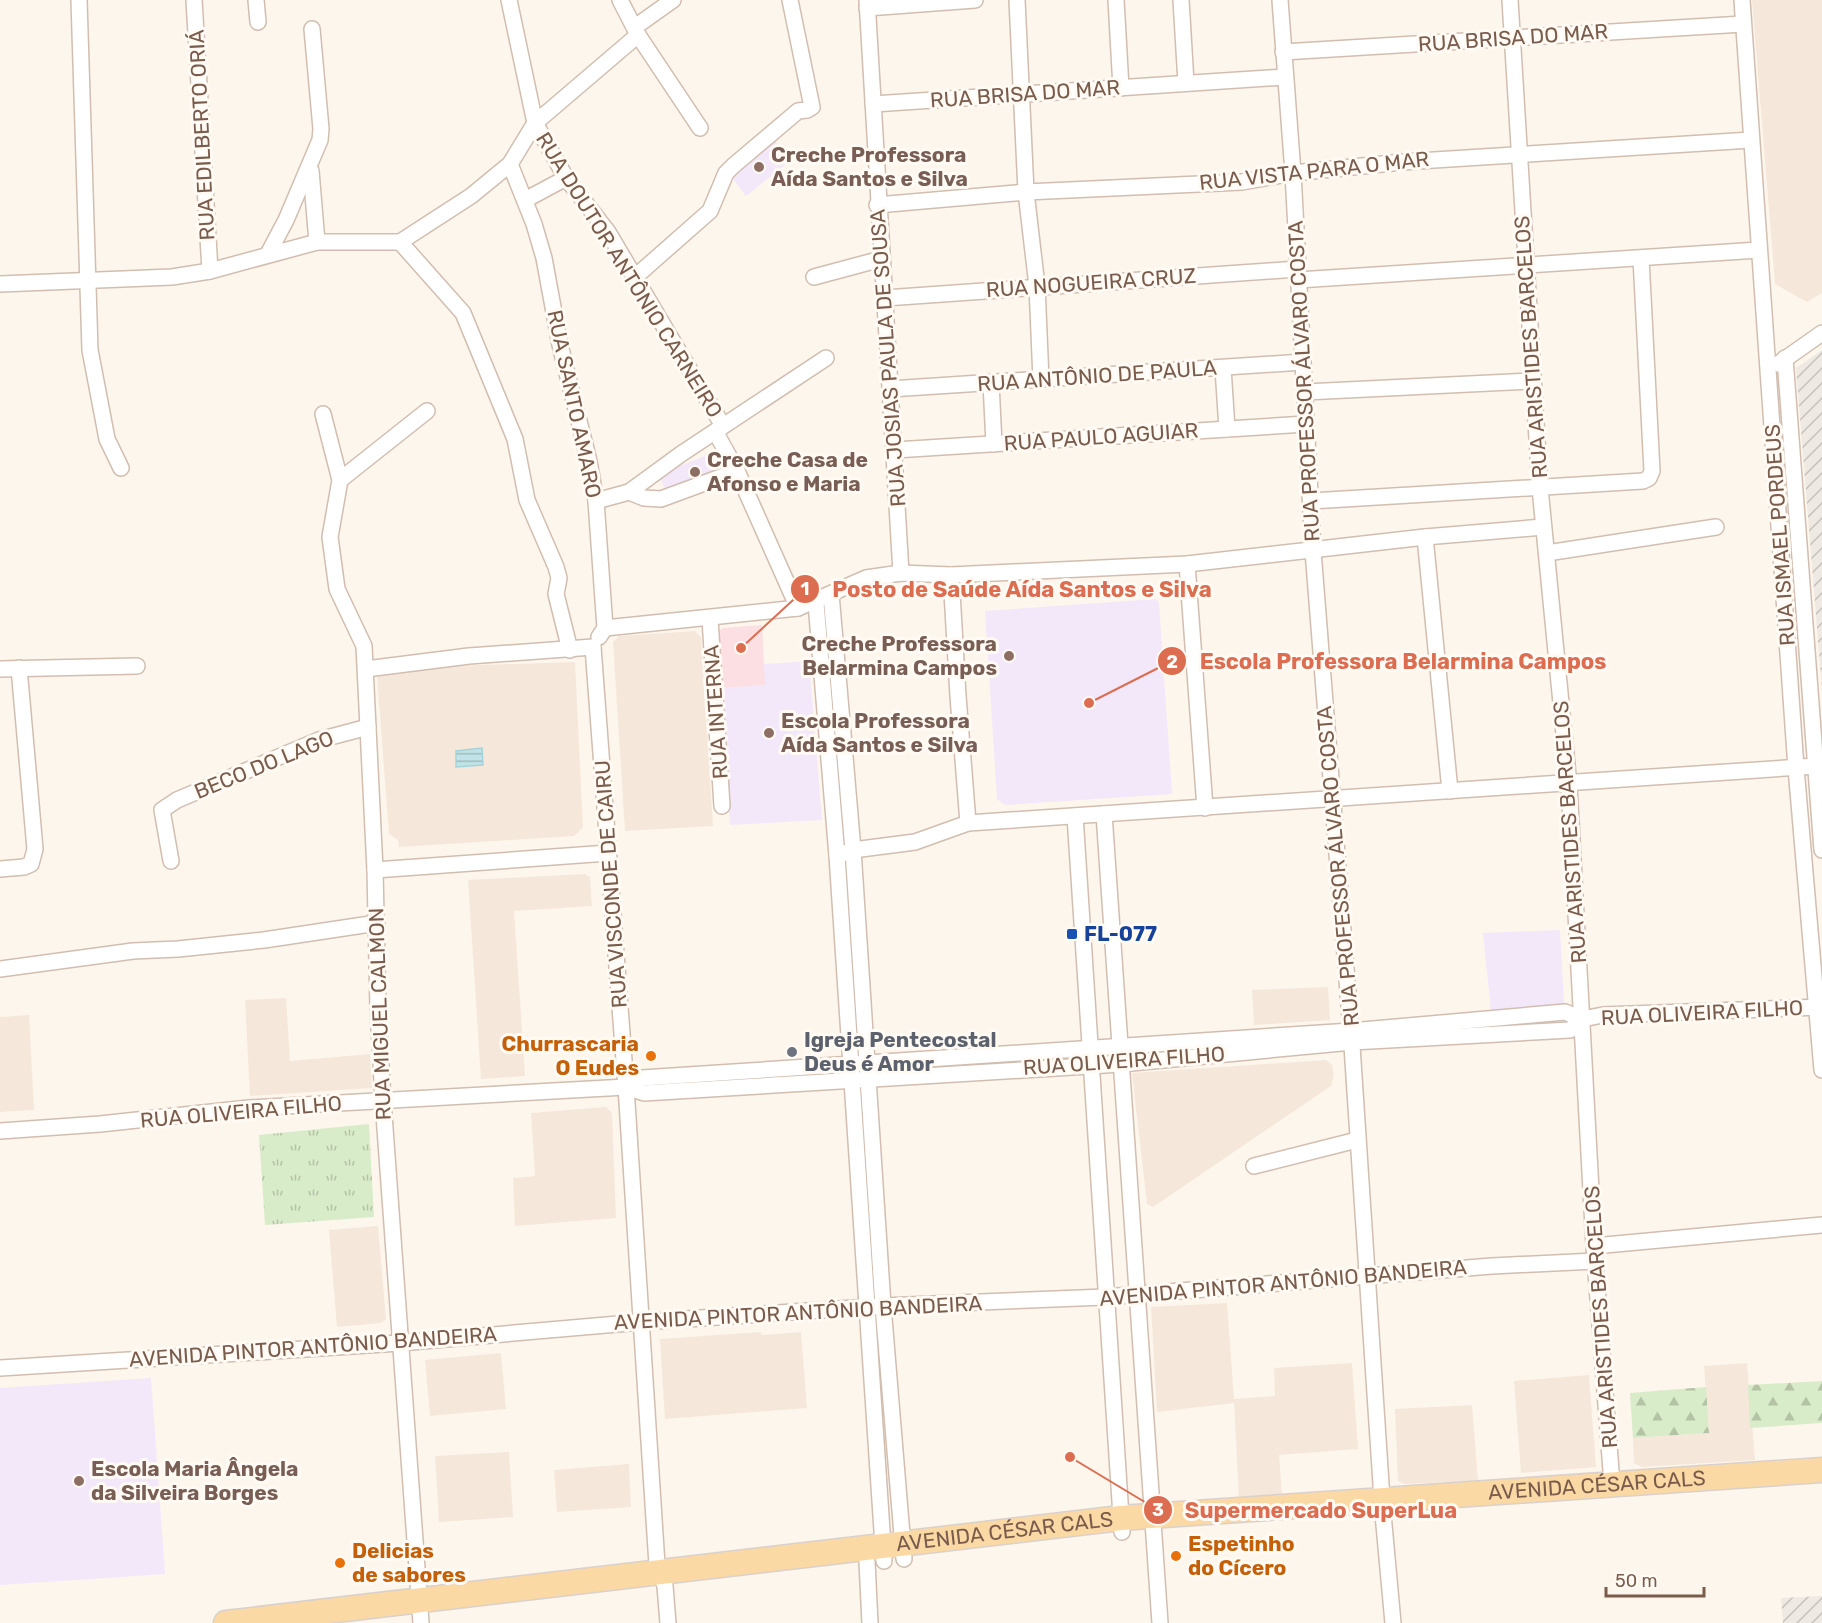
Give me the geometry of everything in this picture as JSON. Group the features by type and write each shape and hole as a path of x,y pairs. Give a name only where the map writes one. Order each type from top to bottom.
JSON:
{"main road":[{"name":"AVENIDA CÉSAR CALS","path":"349,1623 662,1579 1121,1525 1612,1491 1822,1470"},
{"name":"AVENIDA CÉSAR CALS","path":"1612,1491 1822,1485"},
{"name":"AVENIDA CÉSAR CALS","path":"226,1623 420,1612"}],"street":[{"path":"79,0 90,350 101,417 110,449 121,468"},
{"name":"RUA EDILBERTO ORIÁ","path":"195,0 210,271"},
{"path":"256,0 258,22"},
{"name":"RUA DOUTOR ANTÔNIO CARNEIRO","path":"509,0 535,123 566,178 608,232 720,429 798,608"},
{"path":"620,0 636,31 700,128"},
{"path":"0,284 172,277 210,271 317,242 400,242 471,196 510,164 535,123 636,31 674,0"},
{"path":"635,277 710,211 726,173 733,166 798,111 807,110 812,106 790,0"},
{"path":"867,4 975,0"},
{"path":"1017,0 1026,192 1036,286 1041,380"},
{"path":"1116,0 1121,88"},
{"path":"1181,0 1186,83"},
{"name":"RUA PROFESSOR ÁLVARO COSTA","path":"1280,0 1293,173 1313,551 1331,799 1352,1036 1382,1507 1393,1623"},
{"name":"RUA ARISTIDES BARCELOS","path":"1510,0 1540,488 1569,785 1595,1253 1612,1491"},
{"name":"RUA ISMAEL PORDEUS","path":"1742,0 1796,768 1820,1007 1822,1070"},
{"name":"RUA JOSIAS PAULA DE SOUSA","path":"867,4 901,573"},
{"name":"RUA BRISA DO MAR","path":"1283,52 1743,24"},
{"path":"268,254 311,165 321,129 312,29"},
{"name":"RUA BRISA DO MAR","path":"873,104 1285,77"},
{"name":"RUA VISTA PARA O MAR","path":"878,205 1026,192 1242,182 1293,173 1520,153 1751,140"},
{"name":"RUA SANTO AMARO","path":"510,164 525,200 544,258 560,345 580,421 596,501 605,628"},
{"path":"311,165 317,242"},
{"path":"525,200 566,178"},
{"path":"400,242 457,305 486,366 515,439 526,500 556,567 559,578 556,594 570,650"},
{"name":"RUA NOGUEIRA CRUZ","path":"885,298 1036,286 1298,274 1526,267 1759,250"},
{"path":"1311,501 1643,481 1649,478 1652,471 1641,258"},
{"path":"814,277 881,260"},
{"path":"1768,370 1822,333"},
{"path":"596,501 629,492 681,454 826,358"},
{"name":"RUA ISMAEL PORDEUS","path":"1785,358 1822,850"},
{"name":"RUA ANTÔNIO DE PAULA","path":"890,389 1303,362"},
{"path":"1223,368 1227,429"},
{"path":"1305,392 1533,381"},
{"path":"991,383 994,444"},
{"path":"340,480 427,411"},
{"name":"RUA MIGUEL CALMON","path":"323,414 340,480 331,545 338,589 364,646 366,669 382,1101 420,1612"},
{"name":"RUA PAULO AGUIAR","path":"895,450 1306,424"},
{"path":"629,492 644,498 661,499 737,471"},
{"path":"366,669 469,656 593,647 605,628 710,619 798,608 816,603 866,578 901,573 951,574 1186,564 1425,537 1543,527"},
{"path":"1547,553 1716,527"},
{"path":"1425,537 1450,791"},
{"path":"1186,564 1205,808"},
{"path":"951,574 958,696 969,823"},
{"path":"831,594 860,948 859,1062 875,1307 890,1409 888,1554 870,1623"},
{"path":"816,603 843,950 859,1062"},
{"name":"RUA INTERNA","path":"710,619 722,806"},
{"name":"RUA VISCONDE DE CAIRU","path":"593,647 641,1322 662,1579 668,1623"},
{"path":"0,669 137,666"},
{"path":"0,869 24,867 34,858 19,668"},
{"name":"BECO DO LAGO","path":"171,861 162,810 177,800 319,740 368,727"},
{"path":"837,856 853,850 915,842 969,823 1569,785 1816,766"},
{"path":"1104,814 1160,1623"},
{"path":"1075,816 1121,1525"},
{"path":"375,870 608,853"},
{"path":"839,887 856,886"},
{"path":"0,969 133,951 264,940 377,923"},
{"path":"843,950 860,948"},
{"name":"RUA OLIVEIRA FILHO","path":"0,1131 100,1124 249,1108 626,1087 645,1093 1121,1064 1565,1012 1582,1019 1603,1015 1820,1007"},
{"name":"RUA OLIVEIRA FILHO","path":"626,1087 642,1078 802,1066 1120,1044 1352,1036"},
{"path":"802,1066 802,1083"},
{"path":"745,1071 746,1086"},
{"path":"1254,1166 1357,1140"},
{"name":"AVENIDA PINTOR ANTÔNIO BANDEIRA","path":"0,1368 400,1343 641,1322 875,1307 1138,1295 1368,1277 1595,1253 1822,1225"},
{"path":"875,1307 873,1410 888,1554"},
{"path":"873,1410 890,1409"}],"shaded area":[{"path":"1752,0 1822,0 1822,293 1807,302 1775,284"},
{"name":"Creche Professora Aída Santos e Silva","path":"773,138 790,161 746,196 728,172"},
{"path":"1822,350 1822,690 1796,368"},
{"name":"Creche Casa de Afonso e Maria","path":"723,448 732,469 668,495 659,475"},
{"path":"1156,599 1159,603 1172,794 1005,805 997,799 985,611"},
{"path":"762,625 765,685 721,688 717,633 722,628"},
{"path":"695,631 701,637 713,826 625,831 613,642 619,636"},
{"name":"Escola Professora Aída Santos e Silva","path":"809,661 822,820 730,825 721,688 764,685 764,664"},
{"path":"575,662 583,827 574,836 399,847 398,840 389,834 377,676 386,668"},
{"path":"585,874 590,877 592,906 514,911 525,1076 481,1079 468,880"},
{"path":"1560,930 1564,1004 1491,1010 1483,933"},
{"path":"1328,987 1330,1020 1254,1025 1252,990"},
{"path":"286,998 290,1061 370,1054 372,1088 250,1096 245,1000"},
{"path":"29,1015 34,1110 0,1112 0,1017"},
{"path":"1326,1060 1332,1065 1334,1075 1331,1086 1153,1207 1147,1204 1132,1073"},
{"path":"606,1107 612,1113 616,1218 515,1226 513,1178 535,1176 531,1113"},
{"path":"378,1226 386,1319 381,1323 337,1327 329,1230"},
{"path":"1227,1303 1234,1399 1275,1396 1274,1368 1352,1363 1358,1449 1279,1455 1282,1496 1239,1499 1234,1403 1157,1412 1151,1307"},
{"path":"761,1332 761,1335 801,1332 807,1408 665,1419 660,1339"},
{"path":"501,1353 506,1409 430,1416 425,1360"},
{"path":"1747,1363 1755,1460 1642,1467 1634,1463 1633,1438 1709,1433 1704,1366"},
{"path":"1589,1375 1596,1467 1521,1473 1514,1381"},
{"name":"Escola Maria Ângela da Silveira Borges","path":"151,1378 165,1574 0,1585 0,1388"},
{"path":"1472,1405 1478,1481 1405,1484 1398,1481 1395,1409"},
{"path":"509,1452 513,1517 439,1522 435,1456"},
{"path":"629,1464 631,1507 557,1512 554,1470"},
{"path":"1822,1596 1822,1623 1783,1623 1781,1598"}],"green space":[{"path":"369,1124 374,1217 265,1225 259,1135"},
{"path":"1822,1381 1822,1423 1750,1428 1748,1385"},
{"path":"1706,1387 1709,1433 1633,1438 1630,1393"}],"water":[{"path":"482,748 483,765 456,767 456,751"}],"place":[{"name":"Creche Professora Aída Santos e Silva","path":"759,167"},
{"name":"Creche Casa de Afonso e Maria","path":"695,472"},
{"name":"Posto de Saúde Aída Santos e Silva","path":"741,648"},
{"name":"Creche Professora Belarmina Campos","path":"1009,656"},
{"name":"Escola Professora Belarmina Campos","path":"1089,703"},
{"name":"Escola Professora Aída Santos e Silva","path":"769,733"},
{"name":"FL-077","path":"1072,934"},
{"name":"Igreja Pentecostal Deus é Amor","path":"792,1052"},
{"name":"Churrascaria O Eudes","path":"651,1056"},
{"name":"Supermercado SuperLua","path":"1070,1457"},
{"name":"Escola Maria Ângela da Silveira Borges","path":"79,1481"},
{"name":"Espetinho do Cícero","path":"1176,1556"},
{"name":"Delicias de sabores","path":"340,1563"}]}
